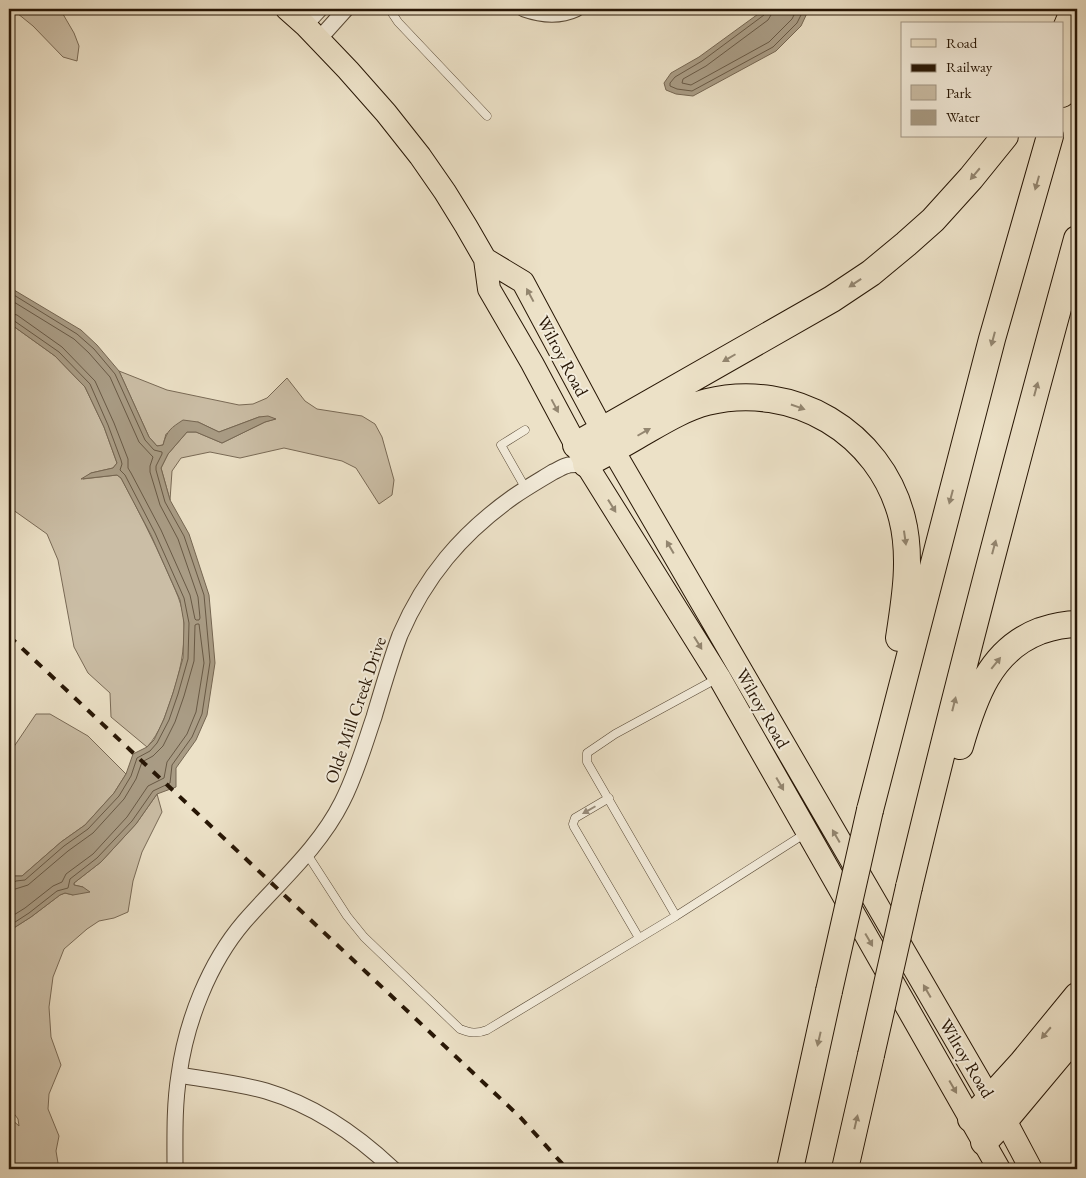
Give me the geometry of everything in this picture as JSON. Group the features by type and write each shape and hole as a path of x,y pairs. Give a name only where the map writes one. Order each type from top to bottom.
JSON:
{"highway":[{"path":"1064,33 1074,9"},
{"path":"1064,87 1077,45"},
{"path":"576,458 608,440 870,273 932,220 971,178 1003,138"},
{"path":"790,1169 870,810 992,339 1049,138"},
{"path":"845,1169 909,888 976,619 1033,398 1077,239"},
{"path":"608,440 706,403 729,398 752,397 798,406 823,416 842,428 873,458 889,485 902,519 906,546 906,574 904,606 870,810"},
{"path":"909,888 929,842 946,795 965,728 988,674 998,659 1014,644 1031,634 1049,628 1077,624"},
{"path":"971,1119 1022,1063 1077,996"},
{"path":"984,1142 1005,1120 1077,1034"}],"main road":[{"name":"Wilroy Road","path":"287,9 315,24 348,70 420,156 445,192 484,259 489,288 532,363 576,458 720,677 999,1169"},
{"name":"Wilroy Road","path":"484,259 523,282 608,440 990,1098 1005,1120 1031,1169"}],"street":[{"path":"315,24 346,9"},
{"path":"524,9 542,14 557,14 576,9"},
{"name":"Olde Mill Creek Drive","path":"175,1169 176,1107 182,1056 192,1019 210,974 243,924 307,854 327,828 342,803 354,776 400,637 426,584 441,563 483,520 526,489 576,458"},
{"path":"179,1075 246,1086 267,1091 293,1101 352,1135 393,1169"}],"lane":[{"path":"391,9 398,22 487,116"},
{"path":"526,430 501,445 526,489"},
{"path":"676,916 587,762 588,753 616,734 720,677"},
{"path":"609,798 575,818 574,828 639,938"},
{"path":"307,854 347,916 364,937 460,1030 478,1033 487,1030 676,916 807,832"}],"green space":[{"path":"12,9 60,9 79,46 77,61 63,57 33,26"},
{"path":"9,323 55,356 85,387 104,427 117,463 113,468 91,473 83,479 117,475 121,478 156,547 180,604 184,618 184,634 180,670 162,723 156,736 147,747 111,717 110,693 88,673 74,647 58,560 47,534 9,507"},
{"path":"119,371 167,390 239,405 253,404 267,398 287,378 305,401 317,409 362,416 375,424 382,437 394,480 392,495 379,504 356,468 342,461 284,448 240,458 210,452 181,458 172,471 170,500 161,468 168,454 187,432 196,432 222,443 275,419 259,417 219,432 198,422 166,434 163,445 157,446 149,437"},
{"path":"36,714 50,714 88,736 126,774 114,793 85,825 61,842 22,876 12,876 9,883 9,753"},
{"path":"157,794 162,812 142,852 133,881 128,912 114,918 99,921 87,929 64,949 53,977 49,1007 51,1037 61,1065 49,1094 48,1109 59,1136 56,1151 59,1169 15,1169 9,1152 9,1117 19,1126 18,1119 9,1107 9,931 60,895 65,893 73,895 83,887 74,885 74,883 101,862 136,824"}],"water":[{"path":"765,9 809,9 801,26 776,51 693,96 676,94 666,90 664,83 671,73 699,57"},
{"path":"9,287 81,330 97,345 119,371 149,437 157,446 163,445 170,430 183,420 198,422 219,432 259,417 268,416 276,419 265,422 222,443 196,432 187,432 168,454 161,468 170,500 189,534 209,595 215,663 207,715 196,740 176,768 176,787 157,794 136,824 101,862 74,883 74,885 83,887 90,892 60,895 9,931 9,883 12,876 22,876 61,842 85,825 114,793 126,774 133,754 147,747 154,740 164,719 183,658 184,623 180,600 151,535 121,478 117,475 81,479 91,473 113,468 117,463 104,427 85,387 55,356 9,323"}],"railway":[{"path":"9,636 520,1117 567,1169"}]}
